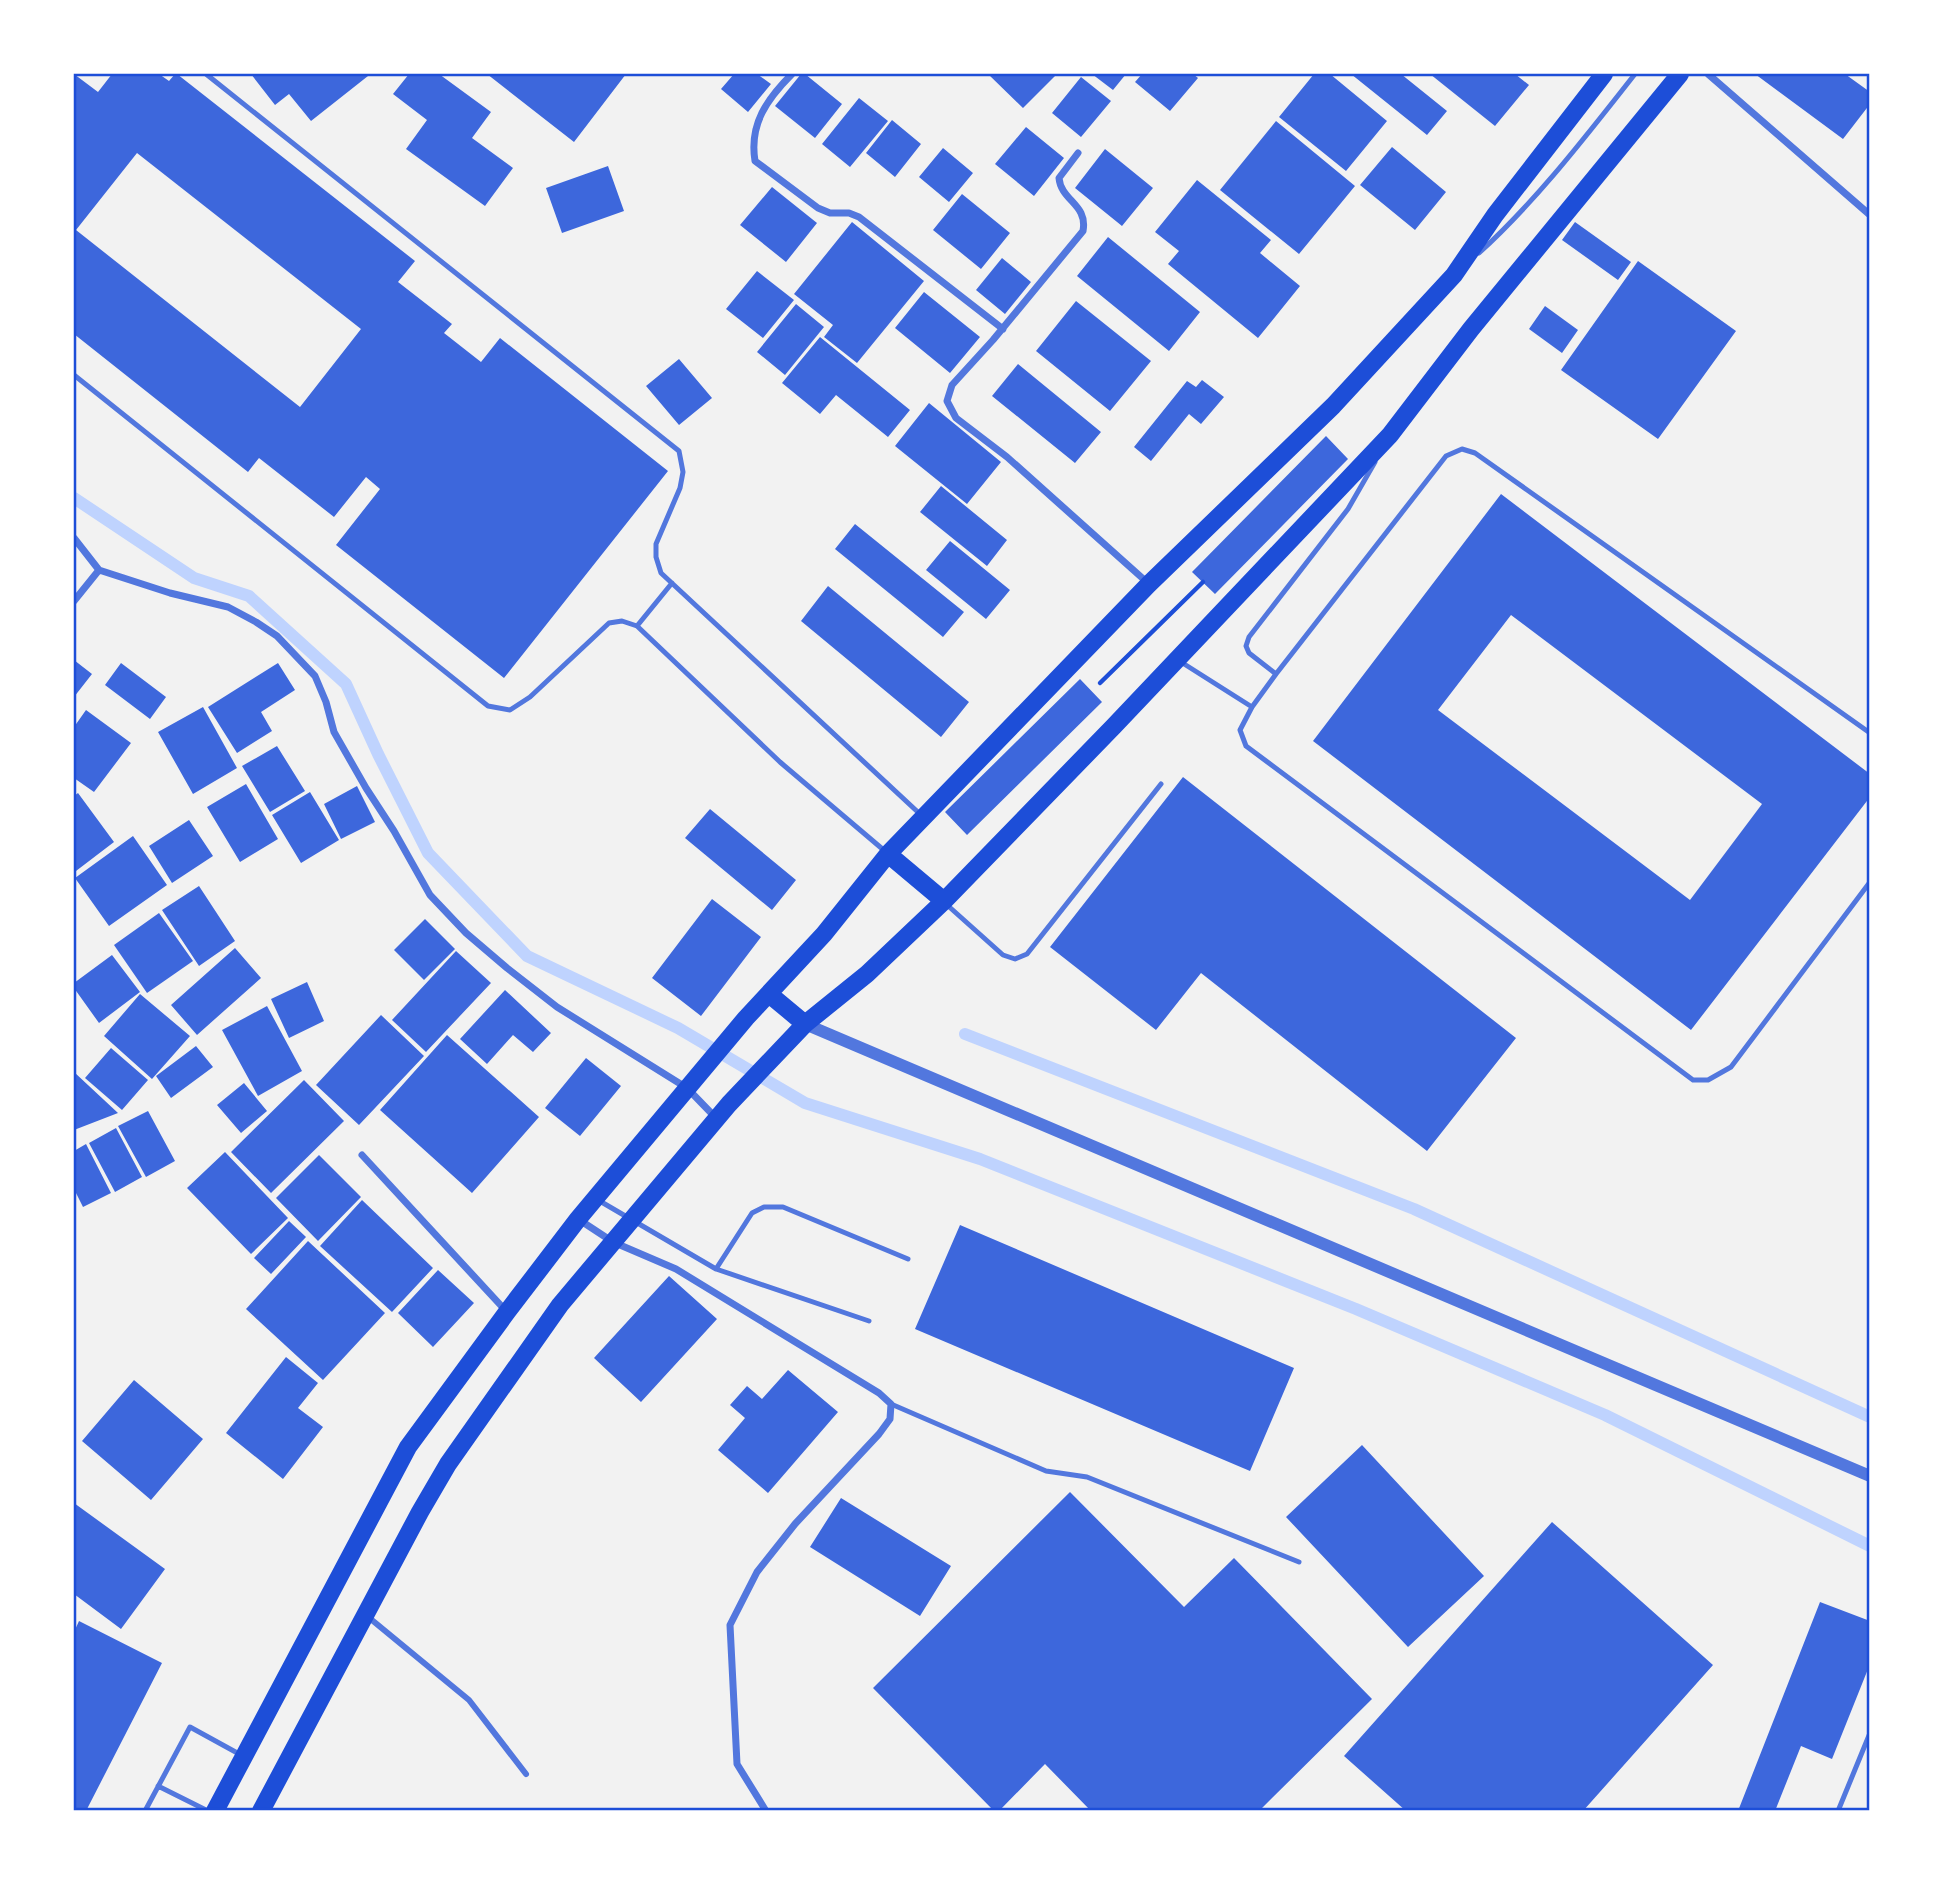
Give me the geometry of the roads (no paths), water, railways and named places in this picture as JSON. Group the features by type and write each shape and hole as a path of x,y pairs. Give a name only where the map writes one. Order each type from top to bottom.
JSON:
{"main road":[{"path":"215,1811 408,1447 578,1219 746,1018 824,934 888,854 1149,584 1333,406 1454,275 1495,215 1604,74"},
{"path":"261,1811 447,1464 560,1306 716,1118 780,1050 805,1024 867,974 944,901 1390,435 1471,329 1680,74"},
{"path":"888,854 944,901"},
{"path":"769,995 805,1024"}],"street":[{"path":"792,74 761,113 755,127 755,161 818,208 830,213 849,213 859,217 1003,329"},
{"path":"1708,74 1870,215"},
{"path":"1078,153 1061,174 1060,186 1081,212 1085,220 1083,231 1003,329 952,385 947,401 956,418 1007,457 1149,584"},
{"path":"74,538 99,570 170,593 228,607 277,636 315,676 334,732 430,895 466,933 557,1007 687,1088 716,1118"},
{"path":"74,601 99,570"},
{"path":"805,1024 1870,1476"},
{"path":"362,1155 507,1312"},
{"path":"578,1219 613,1242 676,1269 879,1392 891,1404 890,1419 879,1434 795,1524 757,1572 730,1625 737,1764 765,1811"},
{"path":"366,1614 469,1700 526,1774"}],"lane":[{"path":"205,74 679,451 683,472 680,488 656,544 656,557 661,573 923,817"},
{"path":"1454,275 1503,230 1563,165 1635,74"},
{"path":"74,375 488,706 510,710 530,696 609,623 622,621 637,626 780,762 888,854"},
{"path":"1276,674 1249,653 1246,646 1249,638 1348,509 1390,435"},
{"path":"1870,733 1475,453 1462,449 1446,456 1276,674 1240,730 1246,746 1693,1080 1708,1080 1731,1067 1870,882"},
{"path":"637,626 672,583"},
{"path":"1176,659 1252,708"},
{"path":"944,901 1003,955 1015,959 1027,954 1161,784"},
{"path":"595,1198 716,1269 869,1321"},
{"path":"716,1269 752,1213 764,1207 783,1207 908,1259"},
{"path":"891,1404 1046,1471 1087,1477 1299,1562"},
{"path":"145,1811 190,1727 244,1757"},
{"path":"1838,1811 1870,1732"},
{"path":"158,1786 208,1811"}],"waterway":[{"path":"74,498 194,578 249,596 346,684 428,853 527,956 678,1028 805,1103 980,1159 1356,1309 1605,1415 1870,1546"},
{"path":"965,1034 1414,1209 1870,1417"}]}
